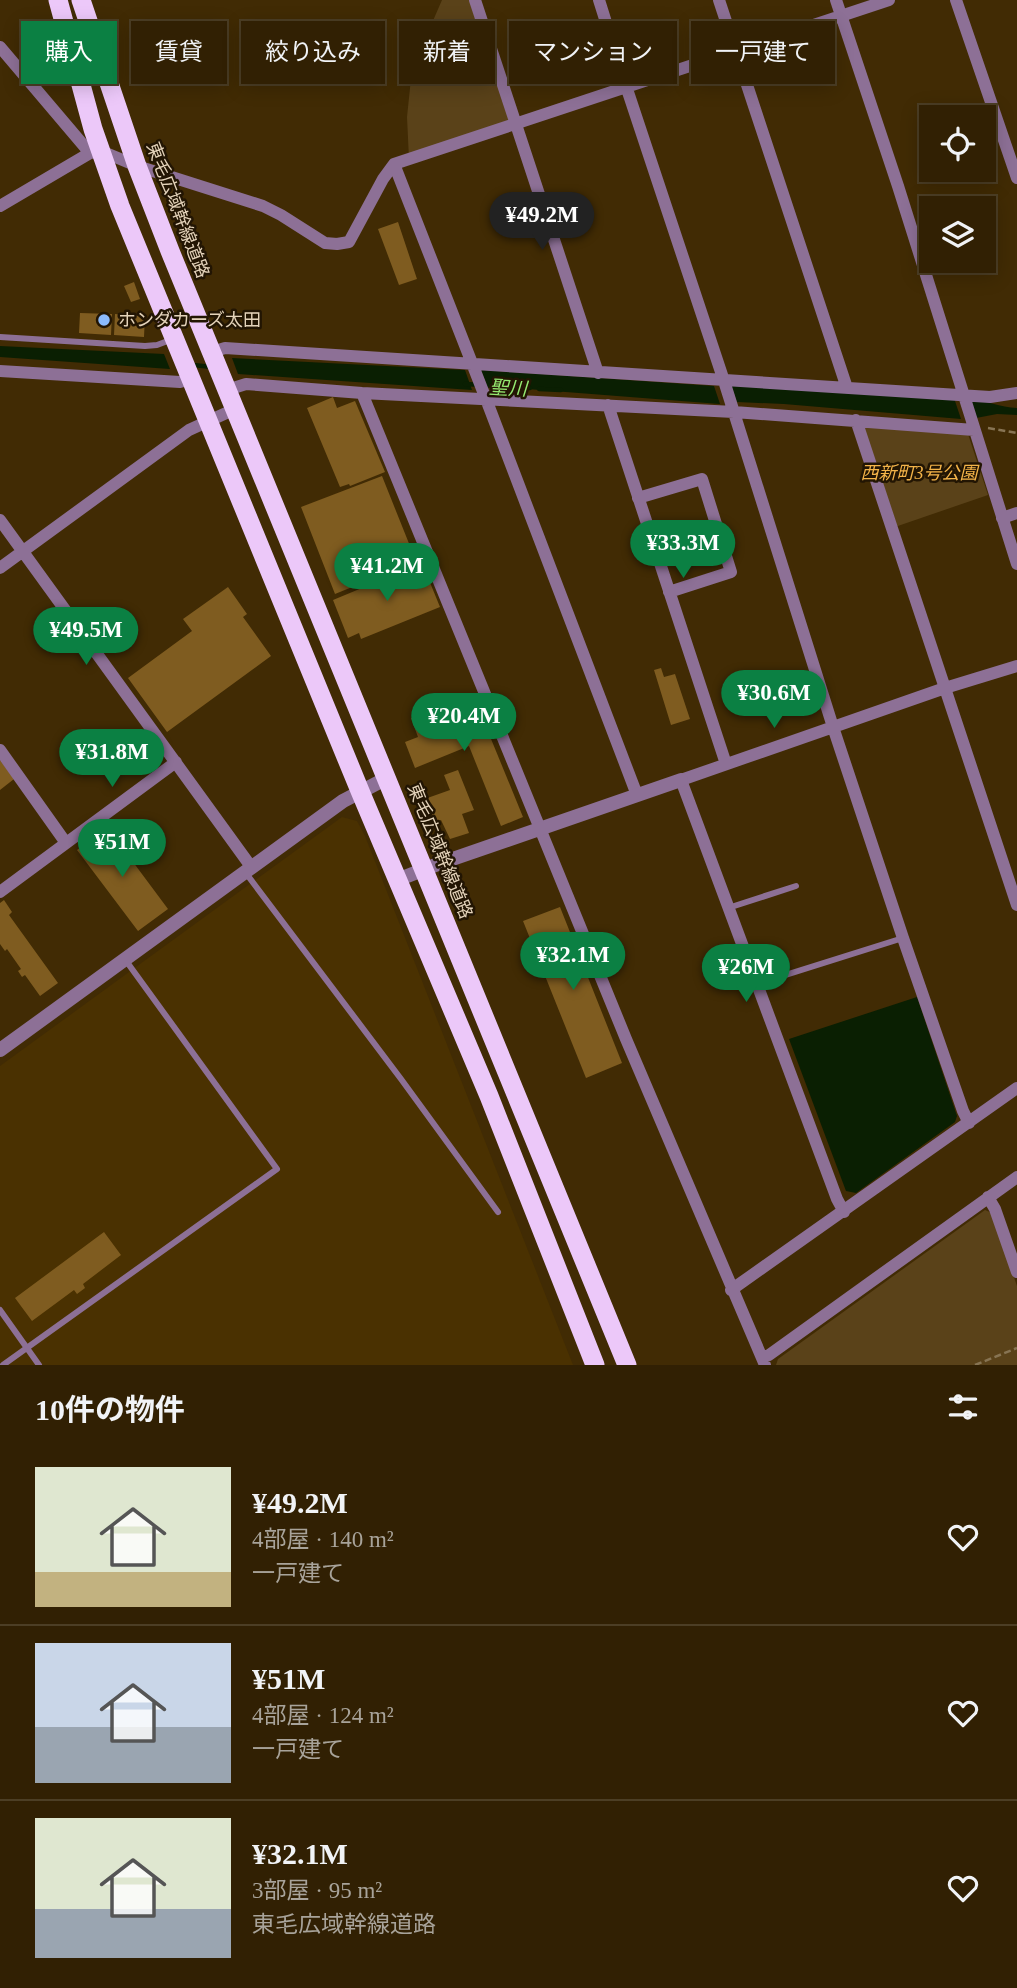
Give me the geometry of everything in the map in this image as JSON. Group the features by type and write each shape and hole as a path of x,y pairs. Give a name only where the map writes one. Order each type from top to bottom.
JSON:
{"highway":[{"path":"58,0 95,152 120,206 360,791 489,1096 595,1365"},
{"name":"東毛広域幹線道路","path":"82,0 137,166 627,1365"}],"street":[{"path":"475,0 598,373"},
{"path":"599,0 902,938 962,1111 969,1123"},
{"path":"719,0 726,21"},
{"path":"836,0 898,186 1017,564"},
{"path":"825,21 889,0"},
{"path":"956,0 1017,178"},
{"path":"0,47 95,152 263,206 325,243 337,244 349,242 394,164 691,64"},
{"path":"747,84 847,388"},
{"path":"0,206 95,152"},
{"path":"394,164 637,795"},
{"path":"213,353 225,348 474,368 598,373 963,397 1017,393"},
{"path":"0,371 180,382 190,377"},
{"path":"225,383 362,393 485,396 733,410 856,421 972,424"},
{"path":"362,393 540,829 763,1362 1017,1177"},
{"path":"608,405 726,765"},
{"path":"0,568 189,429 235,409"},
{"path":"856,421 1017,905"},
{"path":"638,498 702,479 731,572 669,592"},
{"path":"1002,518 1017,513"},
{"path":"0,520 176,762 249,870"},
{"path":"397,880 945,688 1017,666"},
{"path":"0,750 66,844"},
{"path":"0,892 176,762"},
{"path":"0,1050 344,801 387,778"},
{"path":"681,780 844,1212"},
{"path":"731,1290 1017,1088"},
{"path":"988,1197 995,1209 1017,1272"}],"lane":[{"path":"0,337 145,346 177,345"},
{"path":"249,870 498,1212"},
{"path":"728,908 796,886"},
{"path":"757,984 902,938"},
{"path":"3,1365 277,1169 124,958"},
{"path":"0,1310 39,1365"}],"path":[{"path":"972,424 1017,433"},
{"path":"975,1365 1017,1348"}],"shaded area":[{"path":"0,346 164,354 170,369 0,357"},
{"path":"232,358 465,370 472,390 238,374"},
{"path":"481,370 714,386 720,404 487,386"},
{"path":"731,385 954,398 961,419 737,402"},
{"path":"970,398 1017,408 1017,415 997,414 976,418"},
{"path":"342,817 357,821 365,836 573,1365 0,1365 0,1066"},
{"path":"917,997 957,1116 955,1122 856,1193 846,1191 789,1039"}],"green space":[{"path":"442,0 475,0 482,21 433,21"},
{"path":"495,58 517,122 409,159 407,117 410,84 495,84"},
{"name":"西新町3号公園","path":"858,425 968,434 988,495 892,528"},
{"path":"985,1210 992,1213 1017,1286 1017,1365 776,1365 778,1359"}],"building":[{"path":"398,222 417,279 399,285 378,229"},
{"path":"134,282 140,299 131,302 124,286"},
{"path":"80,313 112,314 111,335 79,333"},
{"path":"115,314 145,316 144,337 114,335"},
{"path":"333,397 337,408 355,401 385,472 350,486 340,487 307,408"},
{"path":"382,476 416,561 335,594 301,507"},
{"path":"422,563 440,607 361,639 359,633 348,638 333,600"},
{"path":"228,587 247,614 243,617 271,656 167,732 128,678 192,631 183,619"},
{"path":"661,668 664,677 675,674 690,719 671,725 654,670"},
{"path":"449,702 457,722 480,712 523,817 501,826 469,746 415,768 405,742 418,737 411,718"},
{"path":"0,760 14,779 0,790"},
{"path":"458,770 474,810 462,814 469,833 450,839 441,820 429,825 419,801 450,790 444,775"},
{"path":"107,827 168,909 138,931 77,850"},
{"path":"4,900 12,912 9,915 58,983 40,996 25,975 22,977 18,971 21,969 7,949 5,951 0,944 0,903"},
{"path":"560,907 622,1063 586,1078 523,921"},
{"path":"104,1232 121,1255 83,1284 85,1288 77,1294 74,1290 32,1321 15,1298"}],"waterway":[{"name":"聖川","path":"193,365 212,367"},
{"name":"聖川","path":"465,384 499,386"},
{"name":"聖川","path":"507,387 530,388"},
{"name":"聖川","path":"539,389 561,390"}],"place":[{"name":"ホンダカーズ太田","path":"104,320"}]}
